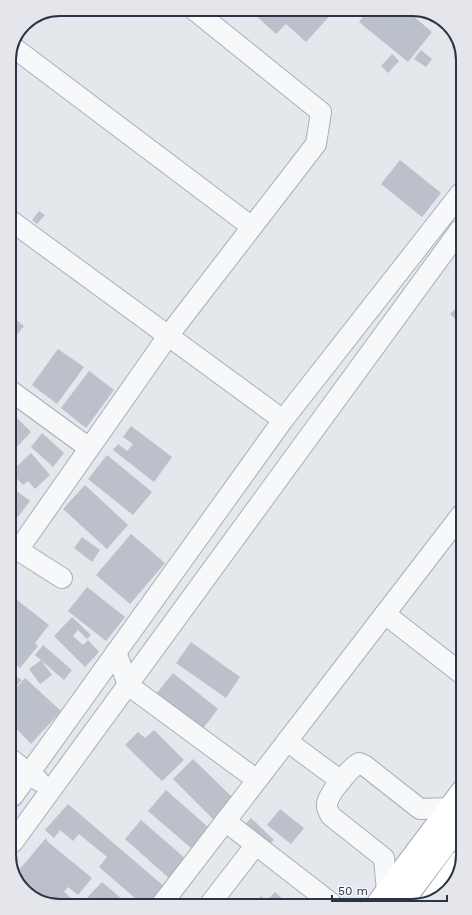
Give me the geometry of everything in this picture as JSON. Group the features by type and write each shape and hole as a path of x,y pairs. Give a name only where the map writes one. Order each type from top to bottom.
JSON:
{"main road":[{"path":"389,899 456,814"},
{"path":"442,887 450,875"}],"street":[{"path":"16,547 89,448 168,336 316,144 321,112 202,16"},
{"path":"17,50 252,227"},
{"path":"16,790 283,420 456,199"},
{"path":"16,224 283,420"},
{"path":"16,838 456,235"},
{"path":"16,395 89,448"},
{"path":"166,899 456,521"},
{"path":"16,551 62,578"},
{"path":"385,614 456,669"},
{"path":"116,652 128,685 257,780"},
{"path":"287,741 341,781"},
{"path":"16,763 51,790"},
{"path":"389,899 384,858 331,816 328,810 327,804 341,781 353,766 358,763 364,765 420,809 456,814"},
{"path":"16,796 36,811"},
{"path":"225,821 255,846 326,899"},
{"path":"214,899 255,846"}],"building":[{"path":"257,16 330,16 306,42 286,24 276,34"},
{"path":"364,16 413,16 432,32 408,62 359,22"},
{"path":"421,50 432,59 426,67 414,59"},
{"path":"392,54 399,61 388,73 381,66"},
{"path":"400,160 441,193 422,217 381,184"},
{"path":"39,211 45,215 37,224 32,220"},
{"path":"456,308 456,320 450,314"},
{"path":"16,320 24,326 16,336"},
{"path":"58,349 84,367 57,404 32,385"},
{"path":"89,371 114,390 86,428 61,408"},
{"path":"16,417 31,432 16,448"},
{"path":"131,426 172,457 154,482 113,450 118,444 127,451 133,444 123,437"},
{"path":"42,433 64,453 53,467 31,447"},
{"path":"31,453 50,475 35,489 28,481 23,485 16,477 16,467"},
{"path":"107,455 152,492 133,515 88,479"},
{"path":"85,485 128,525 107,549 63,509"},
{"path":"16,491 30,501 18,517 16,516"},
{"path":"131,534 165,563 130,604 96,575"},
{"path":"82,537 100,550 92,562 74,548"},
{"path":"87,587 125,617 106,641 68,611"},
{"path":"16,599 49,625 35,643 38,646 20,668 16,664"},
{"path":"72,617 91,635 87,639 78,630 73,636 83,645 88,640 99,652 85,667 54,636"},
{"path":"191,642 240,677 226,698 176,663"},
{"path":"43,645 72,670 64,680 35,655"},
{"path":"41,660 52,675 40,684 29,669"},
{"path":"173,673 218,709 201,731 156,694"},
{"path":"16,676 22,680 16,687"},
{"path":"25,678 61,711 31,744 16,728 16,688"},
{"path":"154,730 184,760 162,781 125,745 138,732 145,738"},
{"path":"193,759 233,798 213,819 173,779"},
{"path":"166,790 208,827 191,848 148,811"},
{"path":"68,804 166,888 157,899 136,899 99,867 107,857 79,834 73,841 60,830 54,838 45,830"},
{"path":"280,809 304,828 291,844 267,825"},
{"path":"251,818 274,840 266,848 244,826"},
{"path":"141,820 187,860 170,879 125,839"},
{"path":"46,838 48,842 92,878 78,895 68,887 64,892 72,899 57,899 46,897 36,892 27,884 19,871"},
{"path":"102,882 122,899 86,899"},
{"path":"275,892 283,899 268,899"}]}
